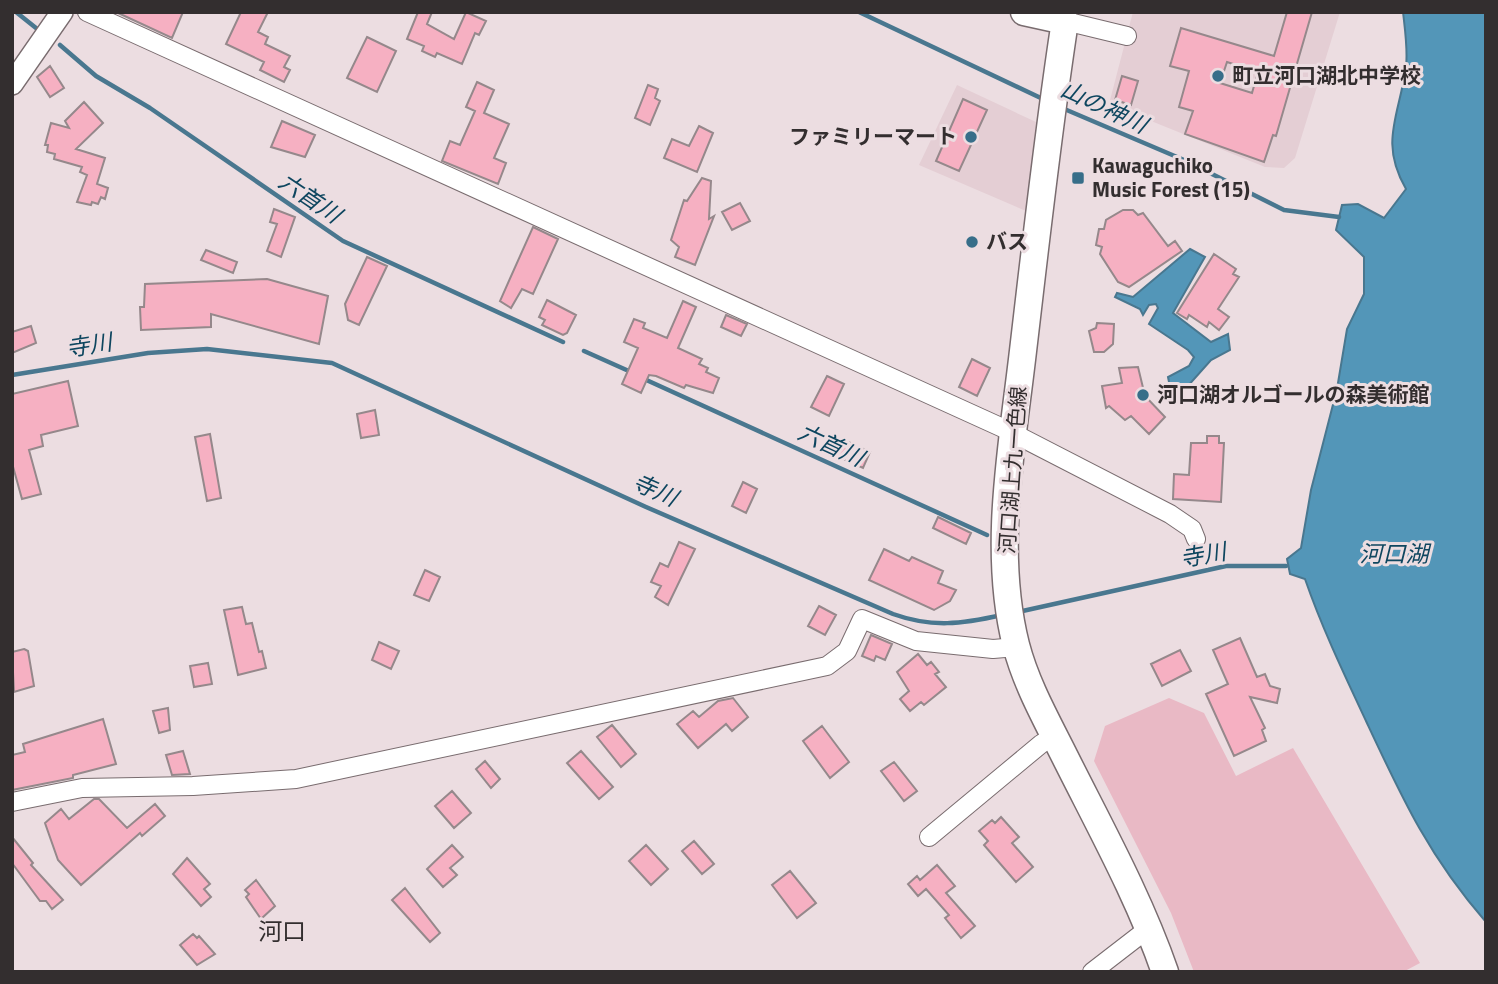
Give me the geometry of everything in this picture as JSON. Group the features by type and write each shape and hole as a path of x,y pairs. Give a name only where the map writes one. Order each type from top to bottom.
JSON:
{"main road":[{"path":"1024,12 1067,17"},
{"name":"河口湖上九一色線","path":"1067,17 1051,116 1014,433 1006,541 1009,606 1016,641 1054,736 1149,929 1165,972"}],"street":[{"path":"12,84 62,12"},
{"path":"87,12 1014,433 1170,514 1192,528 1196,539"},
{"path":"1067,17 1127,36"},
{"path":"12,802 82,788 194,786 296,779 505,736 828,666 847,652 862,619 916,641 993,649 1016,641"},
{"path":"929,837 1054,736"},
{"path":"1093,972 1149,929"}],"shaded area":[{"name":"町立河口湖北中学校","path":"1133,12 1340,12 1295,158 1284,168 1265,167 1109,104"},
{"path":"957,85 1036,122 1026,211 919,165"},
{"path":"1169,698 1204,713 1236,776 1293,748 1420,963 1403,972 1194,972 1171,913 1094,761 1105,726"}],"water":[{"name":"河口湖","path":"1403,12 1486,12 1486,922 1448,874 1418,826 1342,668 1305,579 1290,574 1287,559 1301,548 1311,490 1337,389 1347,329 1364,294 1364,257 1336,230 1342,205 1358,204 1384,218 1406,189 1398,172 1392,143 1406,67"},
{"path":"1190,249 1205,257 1173,313 1211,342 1228,334 1230,350 1211,360 1187,387 1170,387 1168,377 1189,366 1194,357 1149,324 1158,308 1156,304 1149,305 1143,315 1140,309 1115,297 1117,293 1133,297"}],"building":[{"path":"116,12 183,12 172,38"},
{"path":"241,12 268,12 258,32 268,37 265,44 290,56 284,67 290,70 284,82 260,70 264,62 226,44"},
{"path":"418,12 432,12 427,24 454,39 466,12 486,21 479,35 475,33 462,64 437,53 435,57 422,51 424,46 407,39"},
{"path":"1287,12 1312,12 1276,136 1273,135 1264,162 1185,134 1193,111 1179,107 1189,71 1170,66 1181,28 1274,56","holes":["1227,62 1258,72 1252,93 1220,83"]},
{"path":"367,37 396,51 377,92 347,78"},
{"path":"50,66 64,88 50,97 37,77"},
{"path":"1122,76 1138,81 1131,105 1115,100"},
{"path":"477,82 494,90 484,113 509,124 494,158 506,163 498,184 442,161 450,141 460,145 475,111 466,107"},
{"path":"648,85 658,89 655,98 660,101 650,125 635,118"},
{"path":"963,99 987,110 959,171 936,161"},
{"path":"84,102 103,123 76,149 105,158 97,184 108,188 105,199 101,197 98,204 92,202 91,205 77,202 87,175 80,172 82,167 54,159 55,154 47,152 48,145 45,145 51,123 69,128 65,121"},
{"path":"282,121 315,135 305,157 271,147"},
{"path":"699,126 713,133 697,172 664,158 672,139 689,146"},
{"path":"702,178 711,181 709,219 714,216 695,265 675,257 679,247 671,240 684,200 687,201"},
{"path":"740,203 750,221 732,230 722,212"},
{"path":"274,209 295,217 281,257 267,251 277,224 270,222"},
{"path":"1123,210 1133,210 1138,215 1143,213 1168,246 1175,241 1182,251 1129,287 1118,282 1100,254 1102,247 1096,245 1099,229 1104,229 1106,220"},
{"path":"533,227 558,239 533,294 522,289 511,308 500,301"},
{"path":"206,250 237,262 233,273 201,260"},
{"path":"1214,254 1236,269 1233,274 1239,277 1218,309 1229,317 1219,330 1209,322 1207,327 1189,315 1187,319 1177,313"},
{"path":"367,257 387,266 359,325 348,320 345,304"},
{"path":"267,279 328,296 319,344 211,314 211,327 141,330 140,307 144,307 145,284"},
{"path":"547,300 576,315 567,333 563,335 542,325 545,320 539,317"},
{"path":"683,301 696,307 678,348 702,359 699,364 708,368 706,372 719,378 713,393 686,385 684,388 649,375 641,393 622,384 638,348 624,342 634,319 645,323 643,328 667,338"},
{"path":"726,315 747,324 741,336 721,327"},
{"path":"1097,323 1114,324 1113,344 1104,352 1094,352 1089,331 1096,328"},
{"path":"31,326 36,343 12,353 12,332"},
{"path":"972,359 990,368 977,396 959,387"},
{"path":"1138,367 1145,396 1165,417 1149,434 1131,416 1125,420 1109,406 1106,408 1102,386 1122,383 1119,368"},
{"path":"827,376 844,384 829,416 811,407"},
{"path":"68,381 78,426 41,435 43,446 29,450 41,494 22,499 12,463 12,394"},
{"path":"375,410 379,435 361,438 357,414"},
{"path":"210,434 221,498 207,501 195,437"},
{"path":"1207,436 1219,436 1219,443 1224,443 1221,502 1173,499 1174,474 1189,475 1191,443 1207,443"},
{"path":"844,440 870,452 863,468 837,456"},
{"path":"743,482 757,489 746,513 732,506"},
{"path":"938,517 971,533 966,544 933,528"},
{"path":"679,542 695,549 668,605 655,597 661,586 651,582 660,563 668,567"},
{"path":"884,549 909,561 912,557 943,571 938,583 956,590 950,601 934,610 869,580"},
{"path":"425,570 440,577 429,601 414,595"},
{"path":"819,606 836,615 825,635 808,626"},
{"path":"242,607 246,624 252,623 266,668 238,675 224,610"},
{"path":"871,635 892,644 885,660 876,656 874,661 862,656"},
{"path":"1240,638 1257,677 1265,674 1270,686 1280,689 1277,703 1250,697 1265,728 1262,730 1266,741 1234,756 1206,694 1228,684 1213,650"},
{"path":"379,642 399,651 391,669 372,660"},
{"path":"24,649 28,651 34,686 14,692 12,652"},
{"path":"1180,650 1191,671 1162,686 1151,664"},
{"path":"918,654 927,665 931,662 939,672 935,674 946,687 924,705 921,702 910,711 900,699 909,691 897,672"},
{"path":"208,663 212,684 194,687 190,666"},
{"path":"733,698 748,717 732,731 726,724 698,748 677,724 693,711 699,717 718,701"},
{"path":"168,708 170,730 159,733 153,711"},
{"path":"103,719 116,764 73,775 73,778 12,790 12,755 25,752 23,744"},
{"path":"612,725 636,754 621,767 597,737"},
{"path":"822,726 849,762 830,778 803,741"},
{"path":"183,751 190,774 172,775 166,755"},
{"path":"581,751 613,787 599,799 567,763"},
{"path":"485,761 500,779 491,788 476,769"},
{"path":"894,762 917,791 904,801 881,771"},
{"path":"452,791 471,813 454,828 435,806"},
{"path":"94,799 99,799 127,828 155,804 165,816 142,836 140,833 81,885 58,860 45,823 61,809 69,819"},
{"path":"1001,817 1019,837 1012,843 1033,867 1016,882 984,845 988,841 979,831 992,820 995,823"},
{"path":"12,837 33,863 31,865 63,900 52,909 46,901 40,901 12,863"},
{"path":"694,841 714,864 702,874 682,851"},
{"path":"452,845 463,857 450,868 457,875 443,887 427,869"},
{"path":"646,845 668,869 651,885 629,861"},
{"path":"187,858 210,884 204,889 211,897 201,906 173,874"},
{"path":"937,865 955,886 946,893 975,926 961,938 945,918 949,915 926,889 918,896 908,884 917,876 920,880"},
{"path":"790,871 816,903 797,918 772,885"},
{"path":"256,880 275,906 261,919 246,897 249,894 245,890"},
{"path":"405,888 440,933 430,942 392,900"},
{"path":"193,934 197,938 199,936 215,954 197,965 180,945"}],"waterway":[{"name":"六首川","path":"16,12 36,28"},
{"name":"山の神川","path":"859,12 1045,100"},
{"name":"六首川","path":"60,45 96,76 150,108 343,241 563,342"},
{"name":"山の神川","path":"1062,108 1184,160 1284,210 1339,217"},
{"name":"寺川","path":"12,375 148,353 207,349 332,363 646,507 893,614 934,623 974,621 1002,615"},
{"name":"六首川","path":"584,351 631,372"},
{"name":"六首川","path":"642,378 987,535"},
{"name":"寺川","path":"1018,612 1226,566 1286,566"}],"place":[{"name":"町立河口湖北中学校","path":"1218,76"},
{"name":"ファミリーマート","path":"971,137"},
{"name":"Kawaguchiko Music Forest (15)","path":"1078,178"},
{"name":"バス","path":"972,242"},
{"name":"河口湖オルゴールの森美術館","path":"1143,395"}],"district":[{"name":"河口","path":"282,932"}]}
